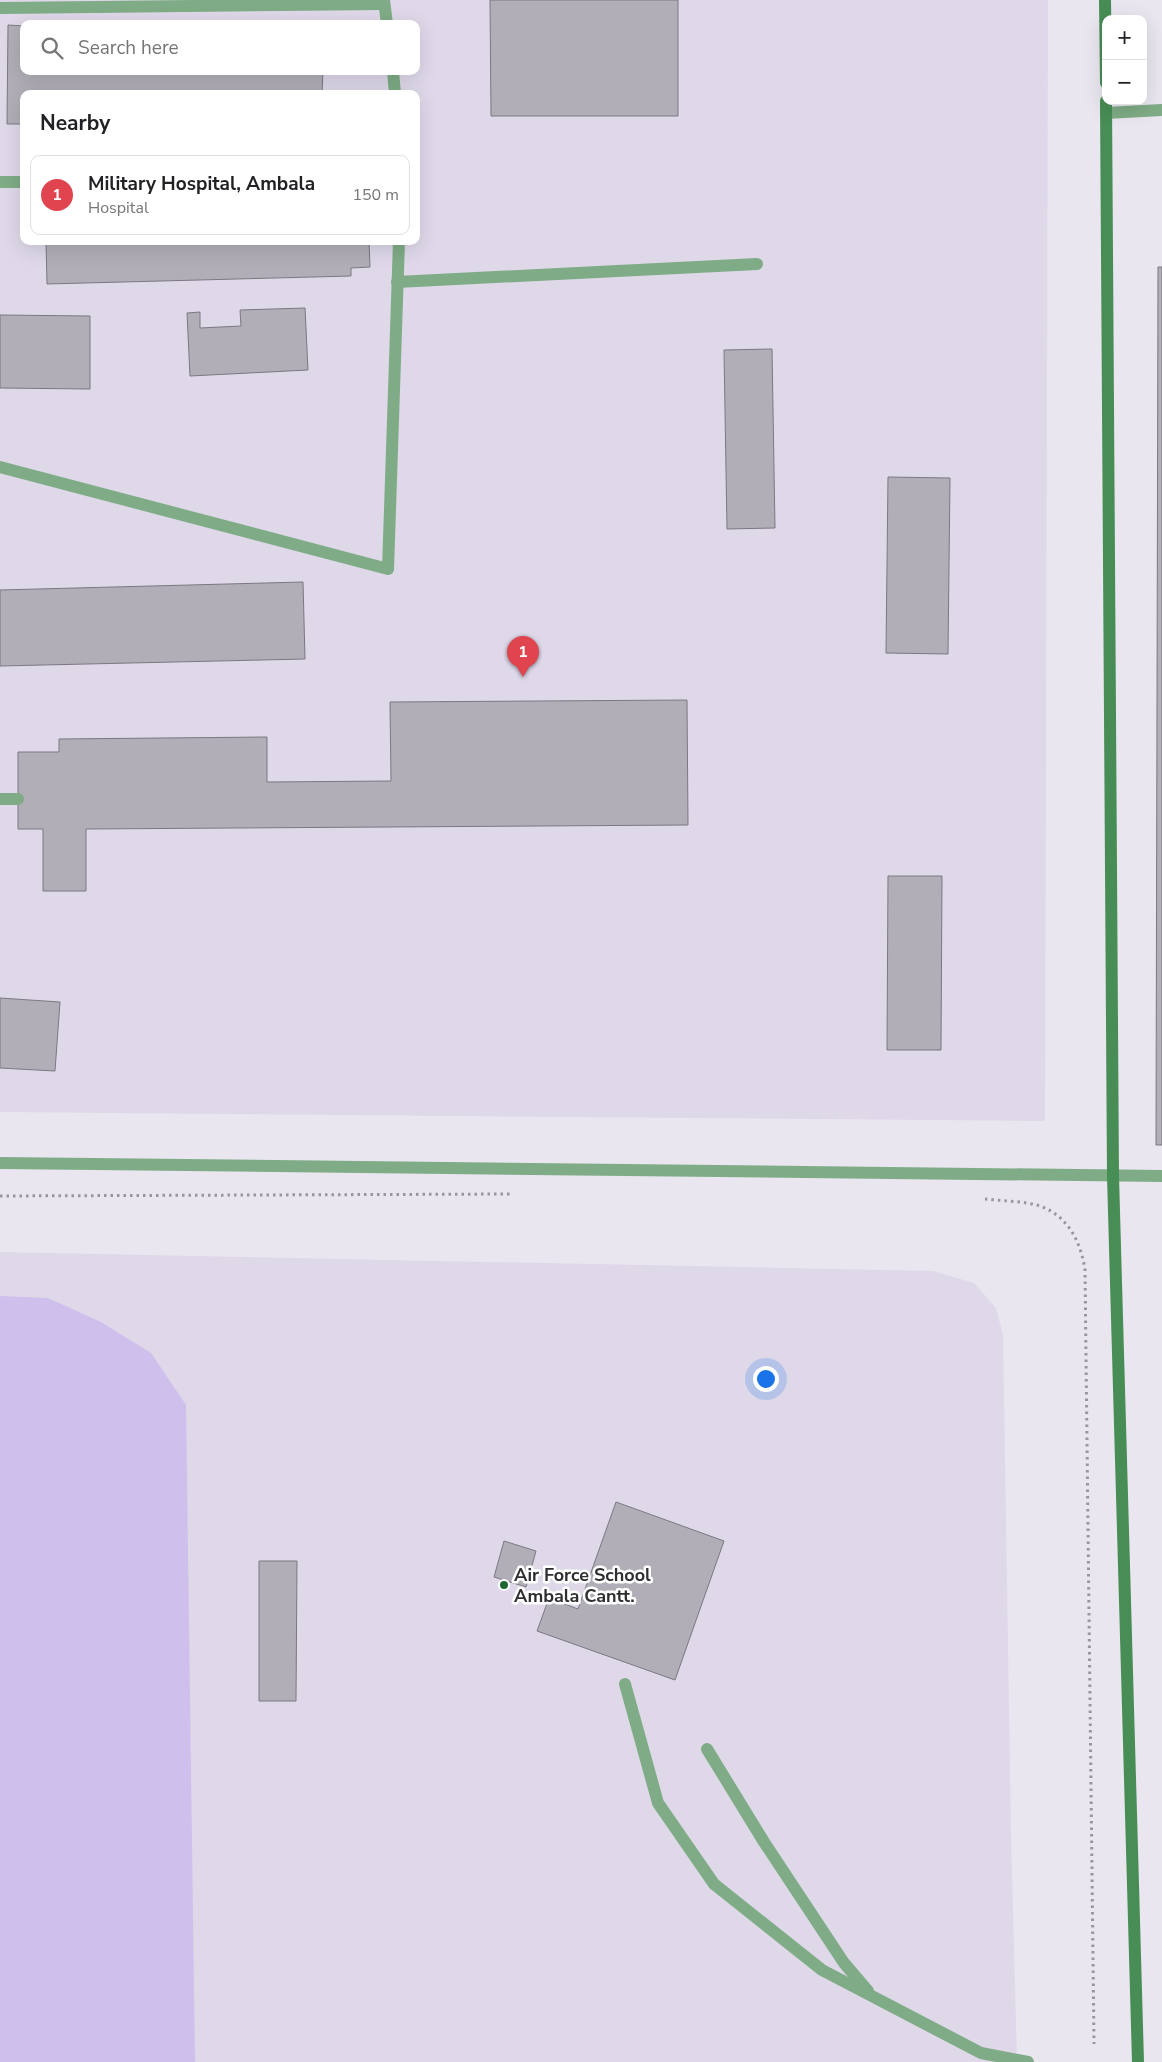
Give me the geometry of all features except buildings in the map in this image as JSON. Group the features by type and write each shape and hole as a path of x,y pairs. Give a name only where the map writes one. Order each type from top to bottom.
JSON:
{"street":[{"path":"1105,0 1106,60"},
{"path":"0,8 384,2 386,20"},
{"path":"393,75 395,90"},
{"path":"1138,2062 1113,1176 1106,107 1162,110"},
{"path":"0,182 20,182"},
{"path":"0,467 388,569 399,245"},
{"path":"397,282 757,264"},
{"path":"0,799 18,799"},
{"path":"0,1163 1162,1176"},
{"path":"625,1684 658,1803 714,1884 822,1970 981,2053 1028,2062"},
{"path":"707,1749 764,1842 844,1963 873,1996"}],"path":[{"path":"0,1196 512,1194"},
{"path":"980,1199 1039,1206 1055,1214 1066,1223 1078,1242 1085,1270 1094,2044"}],"shaded area":[{"path":"0,0 1048,0 1045,1121 0,1112"},
{"name":"Air Force School Ambala Cantt.","path":"0,1252 933,1271 974,1283 996,1308 1003,1335 1011,1835 1017,2062 0,2062"},
{"path":"0,1296 48,1298 101,1322 151,1353 186,1405 195,2062 0,2062"}],"place":[{"name":"Military Hospital, Ambala","path":"523,677"},
{"name":"Air Force School Ambala Cantt.","path":"504,1585"}]}
